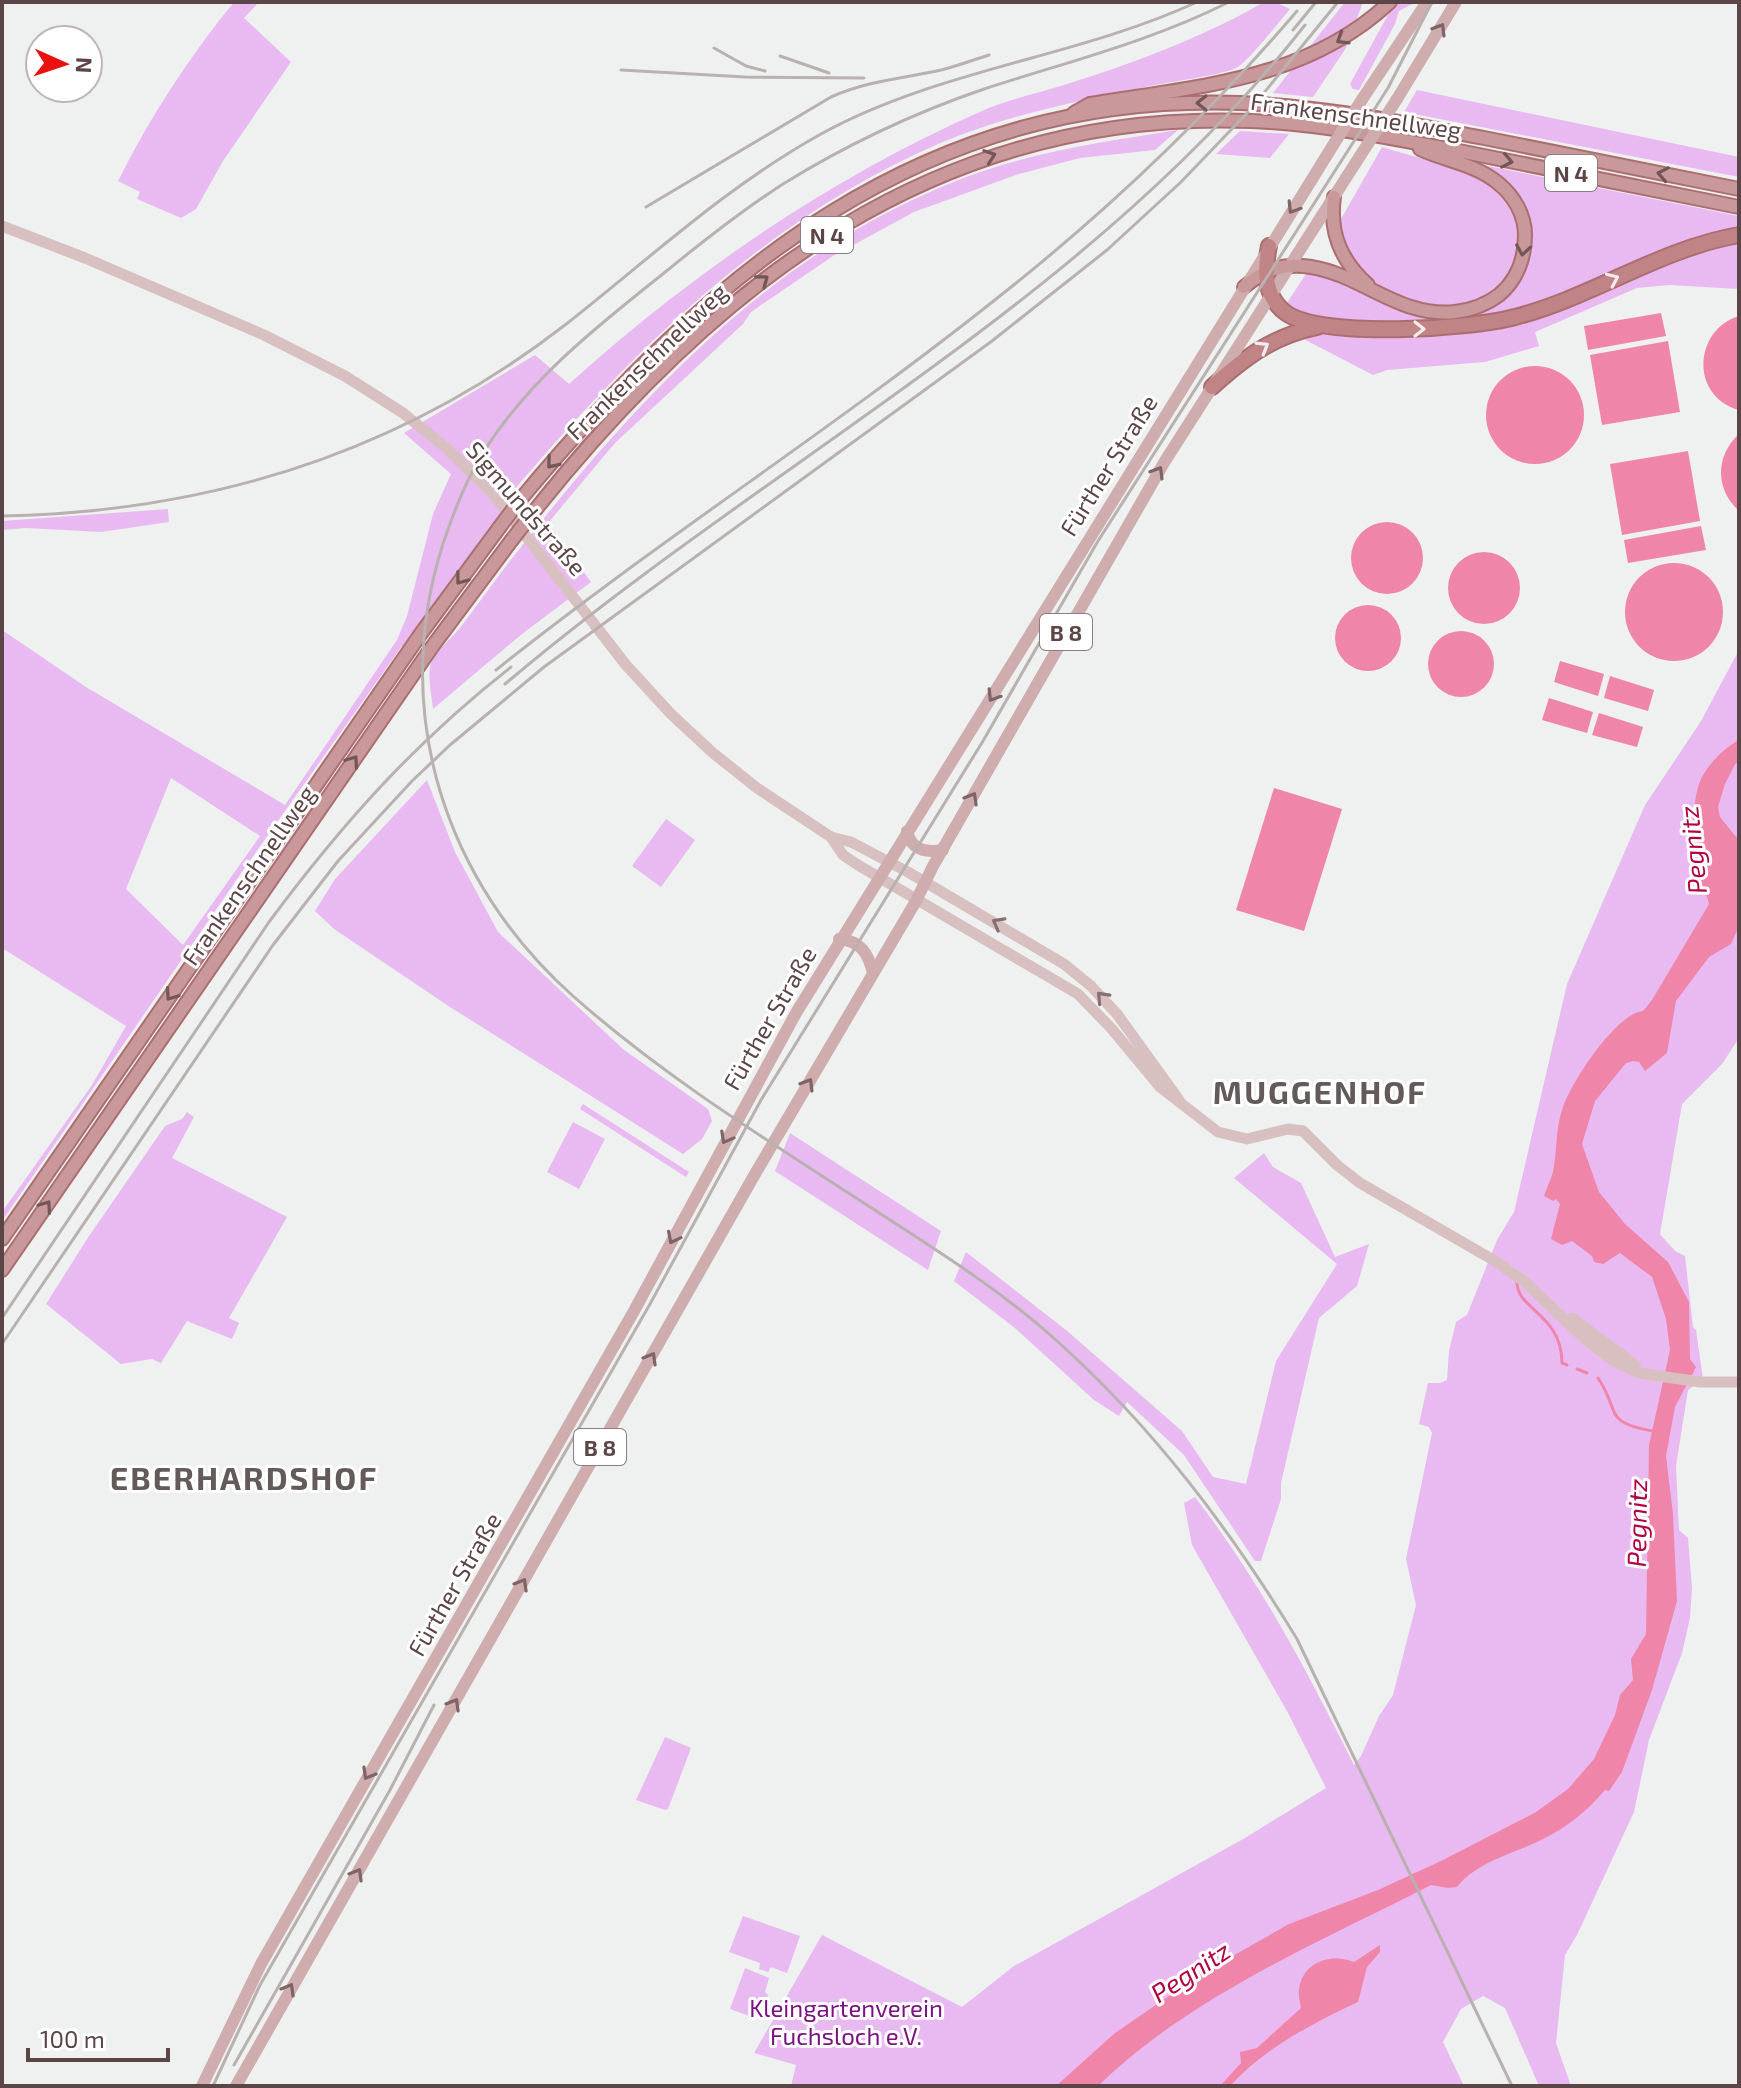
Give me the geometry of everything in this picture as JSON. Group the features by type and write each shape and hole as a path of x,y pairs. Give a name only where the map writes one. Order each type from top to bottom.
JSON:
{"highway":[{"path":"1066,117 1090,104 1246,77 1288,66 1347,36 1390,2"},
{"name":"Frankenschnellweg","path":"2,1239 422,632 520,500 588,421 659,346 733,282 782,244 834,210 926,162 996,136 1066,117 1175,103 1240,103 1300,108 1449,131 1739,189"},
{"name":"Frankenschnellweg","path":"2,1270 432,647 564,474 633,397 692,340 749,291 844,224 954,169 1050,139 1157,122 1274,123 1403,141 1739,207"},
{"path":"1244,287 1265,270 1290,266 1320,269 1410,308 1428,312 1475,309 1495,298 1511,281 1523,257 1525,242 1519,209 1498,183 1472,167 1435,156 1403,141"},
{"path":"1334,197 1332,225 1340,250 1359,277 1383,297"},
{"path":"1269,246 1265,270 1271,295 1280,308 1292,317 1325,325 1435,329 1500,321 1552,305 1687,248 1739,235"},
{"path":"1212,387 1243,360 1269,343 1288,334 1325,325"}],"main road":[{"name":"Fürther Straße","path":"202,2086 261,1964 640,1300 757,1080 839,939 997,691 1269,246 1427,2"},
{"name":"Fürther Straße","path":"236,2086 739,1201 916,901 1136,509 1456,2"},
{"name":"Sigmundstraße","path":"2,226 264,335 336,370 403,413 445,447 493,494 618,655 671,714 747,781 831,837 851,842 888,861 1046,950 1077,973 1117,1014 1179,1100"},
{"path":"1115,496 1122,510 1130,512 1136,509"},
{"path":"1074,563 1088,565 1096,579"},
{"path":"907,831 909,839 918,849 932,852 943,850"},
{"name":"Sigmundstraße","path":"831,837 843,855 916,901 1078,994 1160,1087 1179,1100"},
{"path":"839,939 862,947 873,973"},
{"path":"1179,1100 1207,1124 1233,1137 1252,1138 1288,1129 1303,1131 1360,1183 1501,1265 1626,1359 1654,1374 1692,1381 1739,1382"}],"green space":[{"path":"234,2 259,2 244,18 291,62 223,161 196,209 181,218 137,199 140,192 118,181 171,88"},
{"path":"1264,2 1275,2 1290,9 1238,67 1045,109 938,144 875,175 816,210 706,292 656,338 514,490 517,496 404,648 402,646 246,866 2,1221 2,1212 92,1085 126,1026 2,948 2,630 86,687 285,805 397,640 407,616 433,514 451,474 404,433 535,355 569,384 664,304 765,231 871,166 926,137 1000,104 1136,61 1216,27","holes":["171,778 260,836 183,945 126,889"]},
{"path":"1345,2 1363,2 1346,48 1313,97 1273,93"},
{"path":"1395,2 1416,2 1399,11 1359,90 1353,89 1350,84"},
{"path":"1417,90 1739,157 1739,177 1404,112"},
{"path":"1178,130 1155,150 1080,158 1019,174 914,212 833,256 751,312 743,324 615,443 548,523 591,582 522,634 433,709 429,672 435,656 573,483 675,372 730,321 789,274 851,233 918,197 989,169 1106,141"},
{"path":"1240,131 1289,134 1270,158 1216,154"},
{"path":"1382,147 1474,174 1503,200 1517,227 1518,253 1507,276 1487,294 1460,305 1428,306 1383,290 1358,267 1337,226"},
{"path":"1473,163 1739,216 1739,228 1703,235 1552,300 1491,318 1424,324 1331,320 1314,318 1285,306 1308,271 1418,316 1439,316 1510,289 1527,221"},
{"path":"1739,242 1739,289 1669,285 1637,288 1535,332 1539,346 1485,362 1387,370 1373,375 1298,336 1330,331 1447,333 1709,247"},
{"path":"168,509 169,522 101,532 26,528 2,530 2,521"},
{"name":"Kleingartenverein Fuchsloch e.V.","path":"1739,650 1739,1038 1722,1064 1682,1104 1660,1234 1675,1251 1685,1256 1703,1379 1688,1390 1676,1466 1679,1530 1688,1538 1692,1588 1690,1618 1682,1653 1649,1740 1634,1812 1565,1955 1556,2043 1571,2086 1539,2086 1505,2008 1483,1996 1461,2009 1443,2042 1464,2086 791,2086 796,2065 754,2053 822,1935 962,2007 1014,1966 1245,1838 1326,1788 1287,1711 1192,1545 1184,1503 1195,1497 1219,1529 1281,1627 1354,1765 1361,1756 1379,1716 1393,1695 1416,1605 1406,1559 1432,1433 1429,1427 1419,1424 1428,1383 1447,1380 1449,1351 1456,1322 1467,1315 1497,1240 1514,1212 1567,984 1645,805 1701,721"},
{"path":"427,780 455,852 498,932 624,1050 708,1109 712,1121 702,1139 683,1154 450,1007 334,929 315,911 335,879"},
{"path":"666,819 695,840 661,887 632,866"},
{"path":"583,1104 689,1172 686,1177 580,1109"},
{"path":"187,1112 194,1117 172,1158 287,1217 229,1318 239,1323 232,1339 187,1321 161,1363 152,1359 121,1364 46,1304 165,1126 182,1119"},
{"path":"573,1122 605,1139 579,1189 547,1172"},
{"path":"790,1133 941,1231 928,1270 775,1171"},
{"path":"1264,1153 1273,1167 1301,1183 1335,1257 1369,1244 1357,1286 1319,1318 1281,1483 1281,1499 1261,1561 1255,1561 1184,1455 1127,1402 1119,1416 1094,1400 1016,1329 954,1281 966,1252 1066,1330 1182,1431 1213,1477 1246,1484 1276,1361 1337,1264 1234,1178"},
{"path":"665,1737 691,1748 665,1810 636,1800"},
{"path":"743,1916 800,1936 787,1973 771,1967 768,1972 759,1969 760,1963 729,1952"},
{"path":"745,1968 769,1978 765,1992 768,1995 755,2018 730,2009"}],"shaded area":[{"path":"1661,313 1666,336 1588,350 1584,326"},
{"path":"1739,316 1739,410 1723,403 1712,392 1705,378 1703,363 1713,335"},
{"path":"1668,341 1680,412 1602,425 1590,355"},
{"path":"1535,366 1554,370 1569,381 1580,396 1584,415 1580,434 1569,449 1554,460 1535,464 1516,460 1501,449 1490,434 1486,415 1490,396 1501,381 1516,370"},
{"path":"1739,434 1739,511 1726,493 1721,472 1726,452"},
{"path":"1688,451 1700,521 1622,535 1610,464"},
{"path":"1387,522 1407,528 1417,538 1423,558 1417,578 1407,588 1387,594 1367,588 1357,578 1351,558 1357,538 1367,528"},
{"path":"1701,526 1706,550 1628,563 1624,540"},
{"path":"1484,552 1504,558 1514,568 1520,588 1514,608 1504,618 1484,624 1464,618 1454,608 1448,588 1454,568 1464,558"},
{"path":"1674,563 1693,567 1708,578 1719,593 1723,612 1719,631 1708,646 1693,657 1674,661 1655,657 1640,646 1629,631 1625,612 1629,593 1640,578 1655,567"},
{"path":"1368,605 1391,615 1401,638 1391,661 1368,671 1345,661 1335,638 1345,615"},
{"path":"1461,631 1484,641 1494,664 1484,687 1461,697 1438,687 1428,664 1438,641"},
{"path":"1560,661 1604,674 1598,696 1554,682"},
{"path":"1610,676 1654,690 1648,711 1604,698"},
{"path":"1549,698 1593,712 1587,733 1542,720"},
{"path":"1599,713 1643,727 1637,747 1592,735"},
{"path":"1739,740 1739,762 1725,784 1718,807 1720,817 1737,838 1739,926 1731,944 1709,957 1676,1001 1667,1053 1645,1071 1639,1062 1626,1063 1595,1101 1582,1144 1599,1192 1625,1224 1668,1262 1689,1302 1690,1359 1696,1367 1675,1407 1666,1456 1673,1514 1677,1601 1652,1690 1622,1772 1609,1791 1605,1790 1570,1823 1475,1870 1457,1887 1431,1885 1257,1974 1174,2024 1098,2086 1056,2086 1115,2033 1201,1974 1289,1924 1378,1890 1536,1812 1568,1789 1594,1759 1615,1715 1620,1695 1633,1680 1631,1659 1646,1634 1649,1445 1670,1350 1666,1319 1652,1277 1620,1253 1603,1264 1594,1262 1592,1256 1572,1241 1562,1245 1551,1239 1560,1204 1556,1199 1553,1201 1544,1196 1553,1170 1560,1117 1574,1084 1607,1037 1632,1015 1643,1011 1652,1000 1709,904 1695,865 1693,824 1696,796 1710,764"},
{"path":"1274,788 1342,809 1304,931 1236,910"},
{"path":"1380,1945 1380,1952 1367,1967 1358,2002 1290,2038 1258,2060 1230,2086 1220,2086 1241,2063 1240,2052 1257,2048 1301,2008 1299,1989 1312,1966 1337,1958 1354,1962"}],"waterway":[{"path":"1517,1283 1524,1300 1555,1334 1562,1363 1567,1365"},
{"path":"1577,1369 1587,1373"},
{"path":"1598,1378 1619,1419 1637,1428 1653,1431"}],"railway":[{"path":"2,516 79,512 228,488 300,467 369,441 437,408 502,370 565,325 753,176 821,134 913,94 1104,37 1197,2"},
{"path":"1229,2 1140,40 958,98 906,119 831,156 783,184 722,227 564,357 519,403 499,429 475,467 450,524 427,609 423,671 427,732 440,791 462,848 491,901 528,951 573,996 687,1086 953,1261 1017,1307 1092,1374 1188,1481 1245,1558 1297,1639 1512,2086"},
{"path":"1293,30 1316,2"},
{"path":"2,1344 273,945 338,861 412,781 450,745 544,667 992,341 1107,250 1181,182 1250,110 1338,2"},
{"path":"213,2086 260,1985 650,1304 761,1100 983,741 1098,541 1388,88 1432,2"},
{"path":"496,670 618,577 930,350 1032,270 1112,201 1189,128 1297,11"},
{"path":"505,684 606,603 1026,296 1126,213 1219,123 1305,25"},
{"path":"714,48 746,66 765,71"},
{"path":"646,207 831,97 859,87 941,70 989,55"},
{"path":"780,56 829,73"},
{"path":"621,70 745,77 864,78"},
{"path":"2,1318 296,886 352,818 411,755 511,667"},
{"path":"234,2065 390,1790 434,1705"}],"district":[{"name":"MUGGENHOF","path":"1320,1091"},
{"name":"EBERHARDSHOF","path":"244,1477"}],"water label":[{"name":"Pegnitz","path":"1692,850"},
{"name":"Pegnitz","path":"1636,1523"},
{"name":"Pegnitz","path":"1190,1971"}]}
